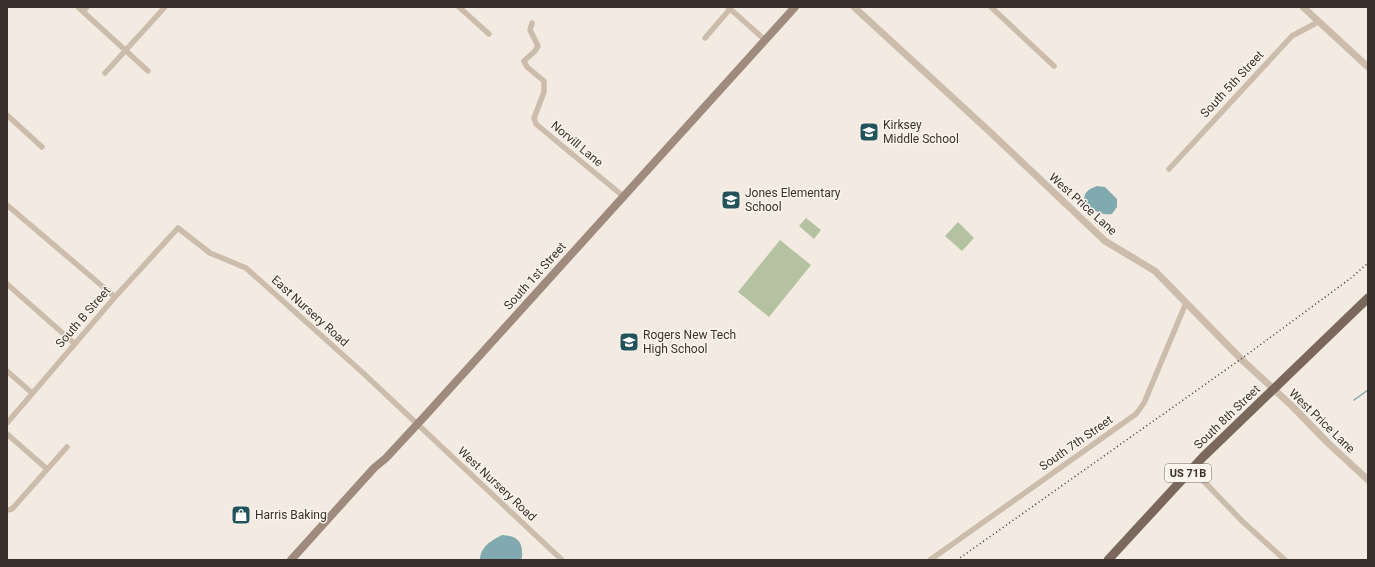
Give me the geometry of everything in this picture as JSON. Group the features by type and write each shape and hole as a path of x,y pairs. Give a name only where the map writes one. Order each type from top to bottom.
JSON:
{"main road":[{"name":"South 1st Street","path":"291,560 374,468 386,458 795,7"},
{"name":"South 8th Street","path":"1108,560 1192,469 1368,298"}],"street":[{"path":"78,7 85,9 148,71"},
{"path":"105,73 165,7"},
{"path":"459,7 466,9 489,34"},
{"name":"West Price Lane","path":"854,7 990,132 1105,241 1155,271 1241,359 1368,480"},
{"path":"991,7 1054,66"},
{"path":"1303,7 1368,67"},
{"path":"705,38 729,8 765,40"},
{"name":"South 5th Street","path":"1169,169 1292,36 1318,22"},
{"name":"Norvill Lane","path":"532,23 530,30 538,46 524,61 527,67 544,81 544,92 534,118 536,124 623,196"},
{"path":"7,115 42,146"},
{"path":"7,204 115,298"},
{"name":"East Nursery Road","path":"178,228 210,253 246,268 362,372 416,425"},
{"name":"South B Street","path":"7,423 115,298 178,228"},
{"path":"7,284 75,344"},
{"name":"South 7th Street","path":"930,560 1136,414 1144,403 1186,303"},
{"path":"7,371 32,393"},
{"name":"West Nursery Road","path":"416,425 562,560"},
{"path":"7,434 47,469"},
{"path":"7,510 12,509 67,447"},
{"path":"1192,469 1242,521 1285,560"}],"green space":[{"path":"806,218 821,230 814,239 799,226"},
{"path":"958,222 974,238 962,251 945,236"},
{"path":"780,240 811,265 769,317 738,292"}],"water":[{"path":"1097,186 1105,187 1117,199 1117,207 1112,214 1098,212 1087,204 1085,195 1089,190"},
{"path":"502,535 516,538 519,541 522,548 522,558 520,560 480,560 484,548"}],"waterway":[{"path":"1354,400 1368,390"}],"railway":[{"path":"957,560 1241,359 1351,278 1368,263"}],"place":[{"name":"Kirksey Middle School","path":"869,132"},
{"name":"Jones Elementary School","path":"731,200"},
{"name":"Rogers New Tech High School","path":"629,342"},
{"name":"Harris Baking","path":"241,515"}]}
